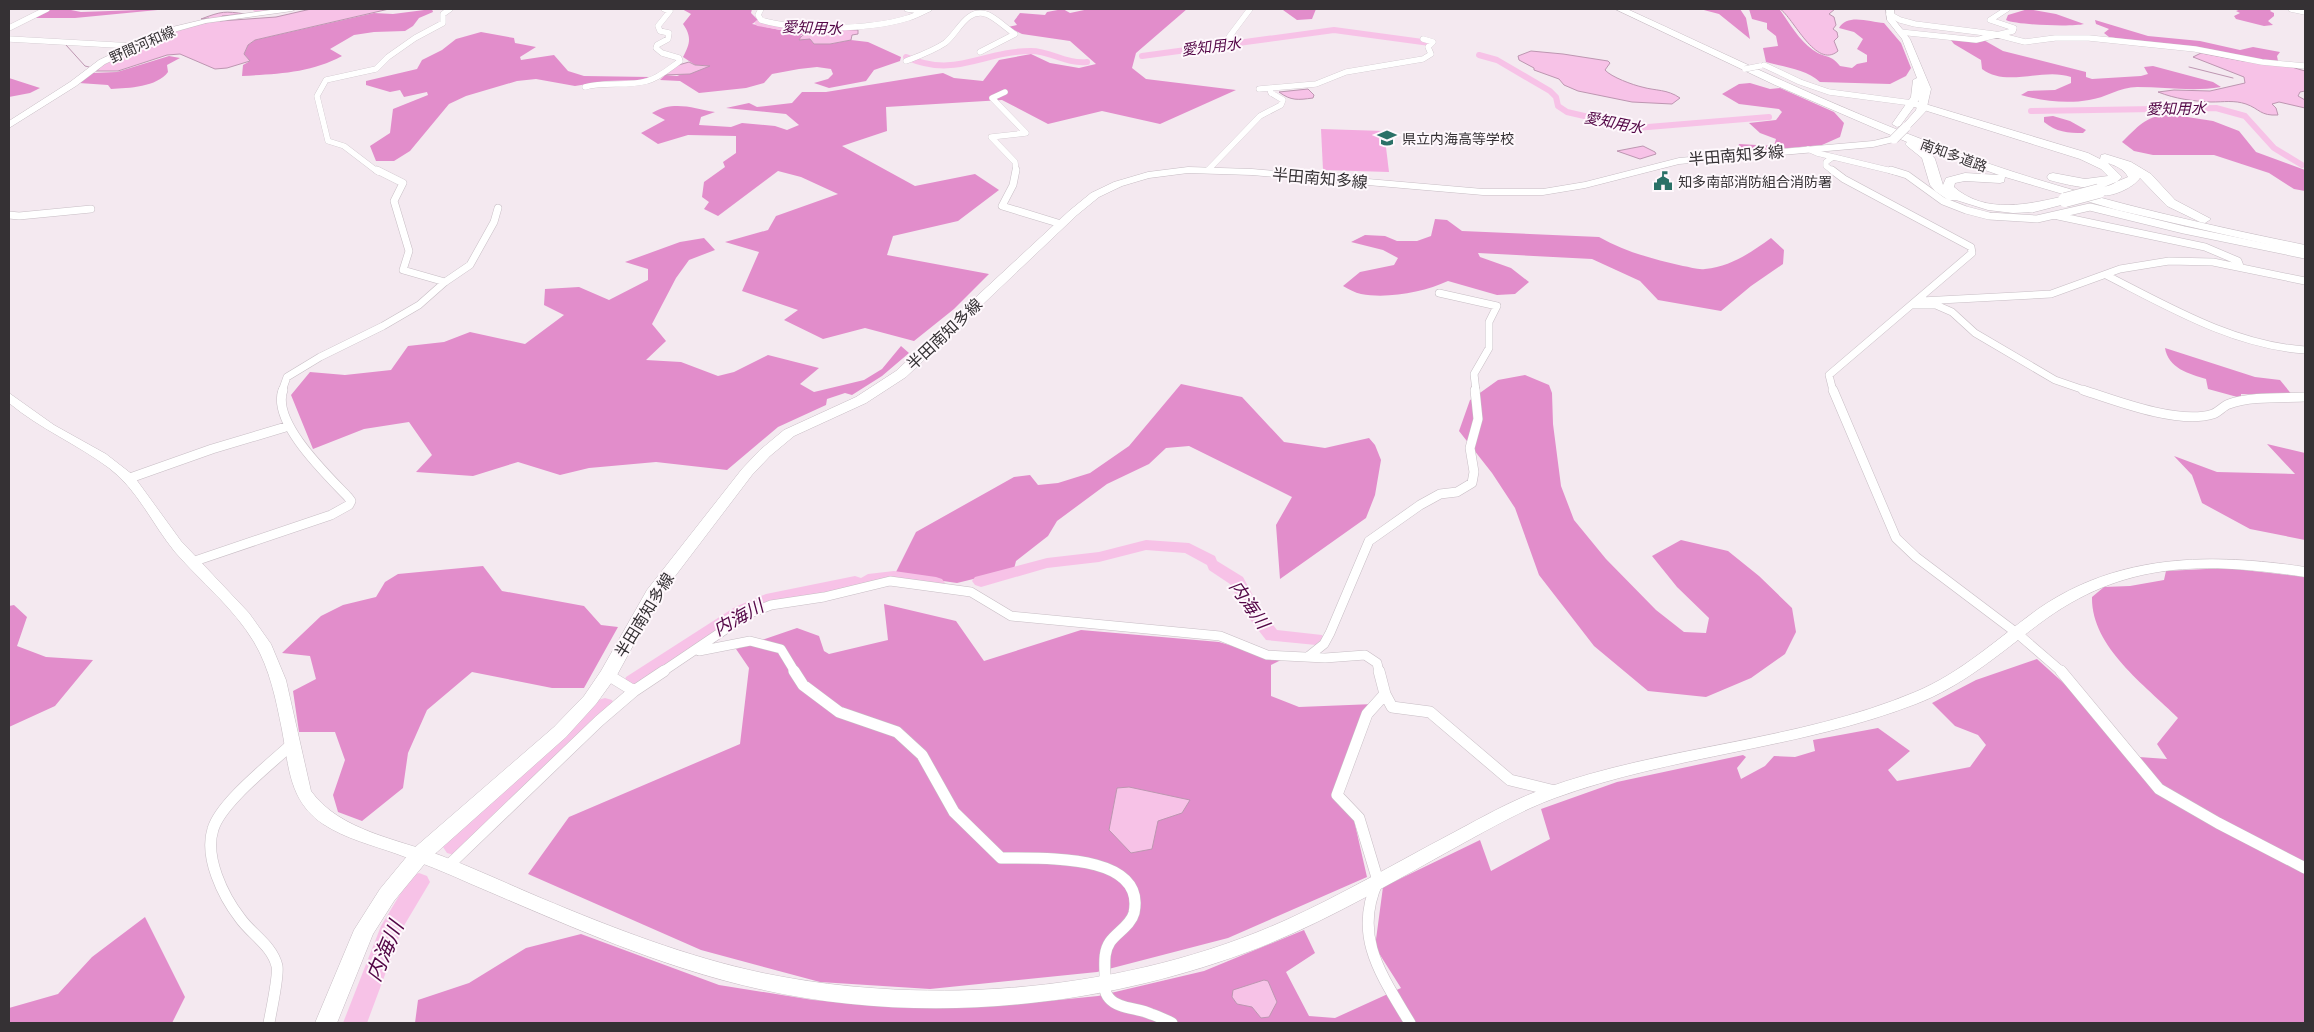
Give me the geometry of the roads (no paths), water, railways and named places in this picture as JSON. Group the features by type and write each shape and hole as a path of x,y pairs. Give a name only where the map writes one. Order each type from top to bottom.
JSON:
{"highway":[{"name":"南知多道路","path":"1620,9 1905,137 1985,166 2093,200 2305,249"},
{"name":"南知多道路","path":"1628,9 1870,118 1950,150 2073,190 2202,223 2305,244"},
{"path":"1809,95 1811,98 1917,147 1928,157 1932,176 1938,188 1957,200 1990,209 2021,212 2101,191 2117,185 2124,177 2124,174 2108,163 2086,155 1919,105"},
{"path":"1870,118 1976,155 2048,176 2090,182 2106,182 2116,177 2106,166 2086,155"},
{"path":"2086,155 2110,158 2134,168 2147,177 2171,203 2199,216 2244,230 2305,244"},
{"path":"2067,201 2034,208 1984,206 1951,192 1947,184 1955,178 1964,176 2004,180 2164,220 2173,220"}],"main road":[{"path":"1890,11 1891,20 1906,39 1926,89 1919,105"},
{"name":"半田南知多線","path":"326,1023 364,930 387,895 420,855 560,732 590,700 608,675 653,594 747,472 765,453 789,433 861,400 900,374 1061,224 1095,195 1118,184 1164,172 1208,170 1483,192 1522,193 1571,188 1679,161 1808,149 1829,152 1873,144 1890,137 1919,105"}],"street":[{"path":"9,28 47,9"},
{"name":"野間河和線","path":"9,124 73,84 102,62 175,28 224,18 292,9"},
{"path":"445,282 403,270 409,251 394,201 404,183 380,173 344,146 328,141 317,96 326,80 376,69 388,57 408,43 443,23 443,14 450,9"},
{"path":"585,87 606,82 643,82 652,79 680,61 679,58 662,53 656,48 657,45 668,39 669,33 660,31 658,26 670,12 664,9"},
{"path":"761,9 758,15 761,20 797,27 876,24 906,19 929,9"},
{"path":"907,9 923,11"},
{"path":"1234,41 1229,37 1250,9"},
{"path":"1900,32 1976,40 1994,34 2013,31 2014,28 1990,20 2007,9"},
{"path":"2291,9 2305,12"},
{"path":"906,61 951,38 958,31 960,23 973,11 987,14 1004,28 1015,34 980,52"},
{"path":"1890,11 1900,20 1915,24 1994,34 2032,43 2055,38 2089,38 2195,48 2262,62 2305,66"},
{"path":"9,39 133,46"},
{"path":"1259,89 1270,90 1316,84 1330,76 1346,72 1423,58 1431,54 1428,47 1433,42 1423,39"},
{"path":"1745,69 1762,65 1826,91 1839,94 1872,96 1919,105"},
{"path":"1208,170 1260,116 1281,105 1283,100 1271,93 1270,90"},
{"path":"1005,92 992,98 1026,133 991,137 1015,162 1016,166 1017,173 1002,206 1061,224"},
{"path":"2305,255 2090,208 2081,207 2056,215 2016,219 1971,212 1938,198 1914,178 1902,172 1829,152 1826,162 1826,166 1844,179 1971,247 1972,253 1951,275 1847,357 1829,375 1833,390 1896,538 1916,557 2055,664 2159,789 2218,823 2305,868"},
{"path":"192,562 331,515 349,506 350,501 348,497 308,455 289,426 281,403 281,394 288,377 320,356 383,326 419,305 445,282 470,265 494,222 498,208"},
{"path":"9,214 19,216 91,209"},
{"path":"2056,215 2205,247 2238,261 2240,266"},
{"path":"1914,304 1940,298 2052,294 2119,269 2152,262 2183,259 2199,259 2240,266 2305,281"},
{"path":"2106,275 2195,321 2278,348 2305,350"},
{"path":"1309,656 1324,644 1330,633 1369,541 1420,505 1440,494 1458,492 1472,482 1474,472 1470,448 1478,419 1474,374 1488,348 1488,322 1497,306 1439,293"},
{"path":"1914,304 1936,305 1952,312 1975,333 2055,380 2113,400 2164,414 2183,416 2213,414 2229,404 2254,400 2305,397"},
{"path":"9,397 43,423 116,466 130,478 170,536 192,562 237,606 270,656 293,743 297,778 304,794 315,808 335,822 362,835 448,866 516,896 693,963 763,982 871,997 930,999 1030,994 1104,983 1184,964 1236,948 1274,933 1354,895 1486,822 1555,791 1625,771 1852,722 1941,688 2018,634 2076,590 2122,572 2172,564 2202,563 2264,566 2305,572"},
{"path":"130,478 212,449 289,426"},
{"path":"448,866 599,721 634,691 748,614 764,608 824,597 890,581 971,592 1011,616 1220,636 1267,654 1325,658 1365,655 1377,663 1385,694 1392,708 1430,712 1510,780 1555,791"},
{"path":"694,652 750,641 781,649 803,685 839,712 897,732 922,755 954,812 1000,858 1082,862 1116,871 1129,886 1133,895 1134,913 1130,921 1109,943 1105,955 1104,991 1109,998 1118,1004 1164,1018 1172,1023"},
{"path":"608,675 634,691"},
{"path":"1385,694 1367,714 1337,795 1359,818 1378,881 1369,900 1369,945 1383,977 1410,1023"},
{"path":"269,1023 277,967 268,948 240,919 220,887 210,846 213,828 230,802 293,743"}],"waterway":[{"name":"愛知用水","path":"256,9 283,9"},
{"name":"愛知用水","path":"758,23 787,28"},
{"name":"愛知用水","path":"1142,56 1334,30 1430,43"},
{"path":"66,45 85,66 89,67"},
{"name":"愛知用水","path":"906,57 924,63 955,65 1014,52 1031,51 1072,61 1087,62"},
{"name":"愛知用水","path":"1479,55 1497,60 1550,91 1556,97 1558,106 1567,112 1636,128 1769,117"},
{"path":"2189,67 2233,78"},
{"name":"愛知用水","path":"2031,111 2216,108 2245,116 2274,148 2302,165"},
{"name":"内海川","path":"981,581 1047,563 1099,557 1146,545 1189,548 1209,560"},
{"name":"内海川","path":"1215,566 1237,581 1251,609 1272,636 1316,639"},
{"name":"内海川","path":"868,580 894,577 936,583"},
{"name":"内海川","path":"633,682 741,611 766,600 855,582"},
{"name":"内海川","path":"454,847 605,705"},
{"name":"内海川","path":"355,1023 392,926 419,882"}],"place":[{"name":"県立内海高等学校","path":"1387,138"},
{"name":"知多南部消防組合消防署","path":"1663,181"}]}
